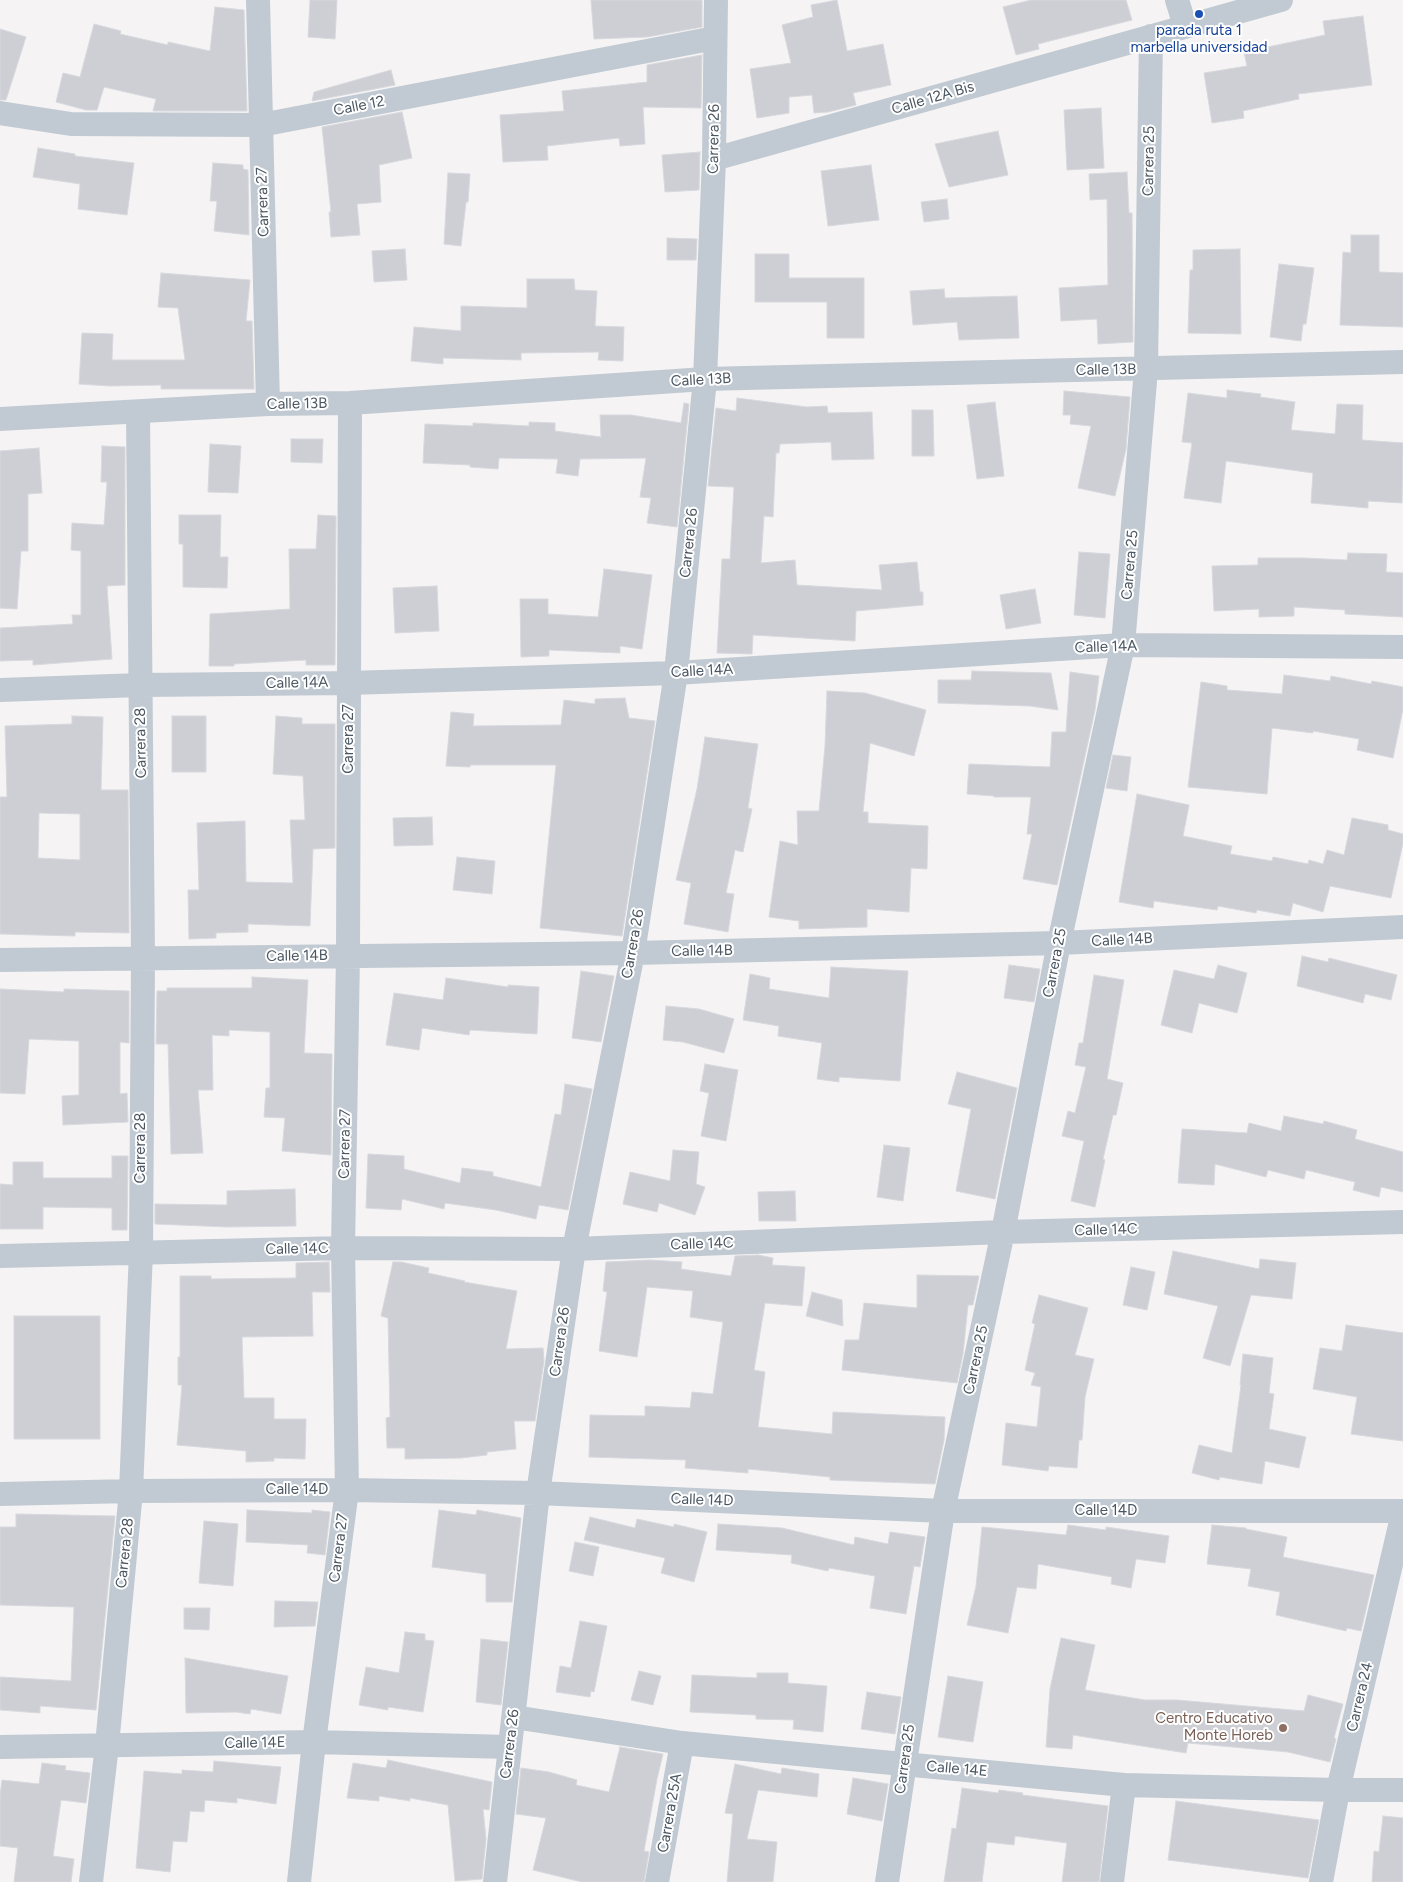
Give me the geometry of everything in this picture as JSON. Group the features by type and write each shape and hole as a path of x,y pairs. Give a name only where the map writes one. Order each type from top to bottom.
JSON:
{"street":[{"name":"Carrera 27","path":"258,0 268,404"},
{"name":"Carrera 26","path":"495,1882 538,1493 574,1249 632,953 676,673 706,379 714,159 716,0"},
{"path":"1177,0 1185,26"},
{"name":"Calle 12A Bis","path":"714,159 1281,0"},
{"name":"Carrera 25","path":"887,1882 943,1510 1003,1232 1059,943 1124,646 1146,369 1151,36"},
{"name":"Calle 12","path":"0,113 71,124 261,125 715,38"},
{"name":"Calle 13B","path":"0,419 268,404 350,403 706,379 1403,362"},
{"name":"Carrera 27","path":"299,1882 314,1742 347,1490 343,1248 348,955 350,403"},
{"name":"Carrera 28","path":"91,1882 131,1491 141,1252 143,958 138,412"},
{"name":"Calle 14A","path":"0,690 140,685 350,683 676,673 1124,646 1403,647"},
{"name":"Calle 14B","path":"0,960 632,953 1059,943 1403,927"},
{"name":"Calle 14C","path":"0,1256 343,1248 574,1249 1003,1232 1403,1222"},
{"name":"Calle 14D","path":"0,1494 347,1490 538,1493 943,1510 1403,1512"},
{"name":"Carrera 24","path":"1321,1882 1338,1790 1403,1512"},
{"name":"Calle 14E","path":"514,1718 682,1743 1124,1785 1403,1790"},
{"name":"Calle 14E","path":"0,1747 314,1742 509,1746"},
{"name":"Carrera 25A","path":"657,1882 682,1743"},
{"path":"1112,1882 1124,1785"}],"building":[{"path":"310,0 337,0 335,39 308,37"},
{"path":"591,0 702,0 702,27 647,37 594,39"},
{"path":"837,0 847,51 883,44 891,85 853,93 856,105 828,112 814,113 812,95 789,97 789,113 757,118 750,69 791,63 782,25 813,17 811,5"},
{"path":"1031,0 1126,0 1132,20 1038,44 1039,49 1016,55 1003,7"},
{"path":"215,7 244,10 247,111 153,111 156,99 104,87 97,110 86,110 56,102 63,73 80,77 94,24 121,31 120,34 168,45 168,42 210,51"},
{"path":"1363,16 1372,85 1298,94 1299,99 1243,111 1244,118 1212,123 1204,73 1247,66 1244,52 1325,35 1323,21"},
{"path":"0,29 26,37 6,100 0,100"},
{"path":"702,55 701,108 643,107 645,144 620,146 619,138 547,146 548,160 503,162 500,115 564,111 562,91 647,82 647,65"},
{"path":"391,70 395,85 312,101 314,92"},
{"path":"1101,108 1104,168 1067,170 1064,110"},
{"path":"402,112 412,158 379,165 381,202 357,204 360,235 331,237 329,212 331,212 322,127"},
{"path":"998,131 1008,175 949,187 935,144"},
{"path":"38,148 75,154 75,156 134,163 127,215 78,209 80,184 33,177"},
{"path":"700,152 699,190 665,192 662,155"},
{"path":"213,163 243,165 243,169 248,170 249,235 214,231 217,201 210,201"},
{"path":"871,165 879,220 828,226 821,171"},
{"path":"1127,172 1129,213 1132,213 1133,342 1098,344 1097,319 1061,321 1059,288 1108,285 1107,199 1090,200 1089,174"},
{"path":"448,173 470,174 461,246 444,244"},
{"path":"947,199 949,219 924,222 921,202"},
{"path":"1351,235 1379,235 1379,272 1403,273 1403,327 1340,325 1343,252 1351,253"},
{"path":"667,238 697,239 696,260 667,260"},
{"path":"405,249 407,280 374,282 372,251"},
{"path":"1240,249 1241,334 1188,333 1190,270 1193,270 1193,250"},
{"path":"755,254 789,254 789,278 864,278 864,338 827,338 827,302 755,302"},
{"path":"1279,264 1314,268 1306,324 1303,324 1301,341 1270,337"},
{"path":"161,273 250,280 246,321 252,321 254,389 161,389 161,385 110,386 79,384 82,333 113,334 112,360 185,360 178,308 158,307"},
{"path":"527,279 574,279 575,290 597,291 595,326 624,327 623,361 598,360 599,352 521,353 521,360 443,358 443,364 411,361 414,327 461,331 461,306 527,308"},
{"path":"944,289 945,298 1017,296 1019,338 959,340 957,322 913,325 910,291"},
{"path":"1227,390 1261,394 1260,397 1295,402 1291,430 1335,434 1337,404 1363,405 1362,440 1403,443 1402,503 1368,501 1368,508 1311,503 1313,473 1226,461 1221,503 1184,498 1192,443 1182,442 1188,393 1227,398"},
{"path":"1064,391 1130,397 1126,449 1115,496 1078,488 1091,426 1070,424 1071,415 1063,415"},
{"path":"737,398 807,407 827,406 828,413 872,412 874,459 832,460 831,442 780,444 779,453 776,453 773,517 764,516 761,563 795,560 797,585 882,590 879,565 917,562 920,592 923,592 923,605 856,611 855,641 753,635 752,654 717,653 722,559 730,559 734,487 708,486 716,408 736,411"},
{"path":"995,402 1004,476 977,479 967,405"},
{"path":"684,403 689,404 677,527 647,523 651,498 640,497 646,458 580,459 578,476 556,473 558,459 499,458 498,469 470,467 470,465 423,463 425,424 473,426 473,423 529,426 529,422 555,423 555,431 601,437 600,415 631,415 681,423"},
{"path":"912,410 933,410 934,456 912,456"},
{"path":"291,439 323,439 322,463 291,462"},
{"path":"210,444 241,446 238,493 208,492"},
{"path":"102,446 125,447 125,585 107,586 112,659 33,665 33,660 0,661 0,628 73,624 72,615 81,615 81,551 71,550 72,523 104,525 107,482 101,482"},
{"path":"39,448 42,493 28,494 28,551 21,551 17,609 0,608 0,451"},
{"path":"179,515 221,515 220,557 228,557 227,588 183,587 183,544 179,544"},
{"path":"318,515 336,516 335,665 306,665 306,660 234,664 234,666 209,666 210,614 290,609 289,549 316,549"},
{"path":"1079,552 1110,554 1105,618 1074,615"},
{"path":"1348,553 1387,554 1386,572 1403,573 1403,617 1345,614 1345,610 1294,607 1294,616 1259,617 1259,609 1214,611 1212,566 1258,565 1258,558 1347,560"},
{"path":"604,569 652,575 642,649 620,646 620,653 549,650 549,656 521,657 520,599 548,599 548,614 598,617"},
{"path":"437,586 439,631 395,633 393,588"},
{"path":"1035,589 1041,623 1006,629 1000,595"},
{"path":"972,671 1051,673 1058,710 1030,706 938,703 938,680 971,680"},
{"path":"1070,672 1099,676 1095,710 1057,885 1023,879 1032,834 1027,834 1031,797 994,797 967,794 969,764 1050,767 1052,732 1066,732"},
{"path":"1284,675 1330,681 1331,676 1371,684 1372,681 1403,687 1403,709 1393,758 1357,750 1359,739 1313,731 1313,733 1272,728 1267,794 1188,787 1201,682 1227,686 1227,690 1282,694"},
{"path":"827,691 865,693 926,710 914,756 870,743 863,812 868,812 868,823 928,826 927,869 911,868 909,912 867,909 867,927 799,929 799,921 769,917 780,841 798,845 797,811 819,811 825,746"},
{"path":"625,698 629,718 655,721 622,936 540,928 556,765 446,766 451,712 474,714 473,726 561,725 564,700 595,704 595,699"},
{"path":"72,716 103,717 101,790 128,790 129,933 75,932 75,936 0,934 0,797 7,797 5,726 72,724","holes":["39,813 80,814 80,860 38,858"]},
{"path":"172,716 206,716 206,772 172,772"},
{"path":"276,716 302,718 302,724 335,724 335,848 313,849 310,926 248,924 248,932 216,933 216,938 189,939 188,890 199,890 197,823 245,821 246,882 293,883 290,820 305,820 303,776 273,774"},
{"path":"705,737 758,744 748,808 752,809 743,852 735,850 726,893 734,894 728,932 684,924 691,883 676,880 697,789"},
{"path":"1113,755 1131,757 1127,791 1106,788"},
{"path":"1137,794 1189,805 1183,836 1232,846 1230,854 1272,861 1273,857 1308,864 1309,860 1323,864 1327,850 1344,855 1352,818 1388,825 1388,830 1403,834 1403,843 1391,898 1330,886 1323,912 1293,903 1290,916 1257,910 1256,913 1218,906 1217,910 1154,901 1153,908 1119,902"},
{"path":"432,817 433,845 394,846 393,818"},
{"path":"457,857 495,861 492,894 453,890"},
{"path":"1302,956 1328,962 1329,958 1397,975 1391,1000 1365,994 1363,1003 1297,986"},
{"path":"1009,965 1040,969 1034,1002 1004,998"},
{"path":"1218,965 1247,973 1237,1013 1199,1003 1192,1033 1161,1025 1174,970 1214,979"},
{"path":"831,967 908,971 900,1081 839,1077 839,1082 817,1079 822,1043 778,1036 779,1026 743,1020 750,974 770,978 769,989 829,998"},
{"path":"581,971 614,976 601,1042 572,1038"},
{"path":"1094,975 1124,980 1107,1079 1123,1083 1116,1115 1113,1115 1103,1159 1105,1160 1095,1207 1071,1201 1084,1141 1062,1136 1068,1111 1075,1113 1086,1067 1075,1065 1079,1043 1083,1043"},
{"path":"252,977 308,980 304,1053 332,1054 331,1155 282,1151 285,1118 264,1117 266,1088 270,1088 270,1032 229,1030 229,1036 212,1035 213,1090 198,1090 203,1153 171,1154 168,1044 156,1044 157,991 167,991 167,988 252,988"},
{"path":"446,978 508,987 508,985 539,987 537,1034 470,1030 469,1035 422,1028 419,1050 386,1045 394,993 443,1000"},
{"path":"0,989 64,992 64,989 129,991 129,1043 120,1042 120,1094 127,1093 128,1122 63,1125 62,1096 79,1095 79,1041 29,1039 25,1094 0,1093"},
{"path":"666,1006 699,1009 734,1019 724,1053 683,1042 663,1040"},
{"path":"705,1064 738,1070 726,1141 701,1136 709,1093 700,1091"},
{"path":"957,1072 1017,1088 995,1199 956,1191 971,1109 948,1104"},
{"path":"565,1084 592,1089 568,1210 539,1205 536,1219 496,1210 445,1203 444,1209 402,1199 401,1210 366,1208 368,1154 404,1156 404,1169 460,1183 462,1168 493,1172 493,1176 541,1187 555,1114 561,1115"},
{"path":"1284,1116 1323,1124 1324,1121 1357,1130 1355,1139 1403,1152 1403,1192 1381,1187 1379,1197 1353,1190 1355,1182 1306,1170 1304,1179 1268,1170 1266,1177 1215,1164 1214,1185 1178,1183 1182,1129 1247,1133 1249,1123 1281,1131"},
{"path":"884,1145 910,1148 903,1201 877,1197"},
{"path":"673,1150 699,1152 696,1184 705,1187 695,1215 659,1203 657,1212 623,1204 630,1172 670,1181"},
{"path":"112,1156 128,1156 127,1230 112,1230 112,1208 43,1207 43,1229 0,1229 0,1184 13,1185 13,1162 43,1162 43,1178 112,1178"},
{"path":"295,1189 296,1226 228,1227 155,1224 155,1204 227,1205 227,1191"},
{"path":"795,1191 796,1221 759,1221 758,1192"},
{"path":"1173,1251 1259,1269 1260,1259 1296,1263 1292,1299 1251,1295 1230,1366 1203,1358 1218,1306 1164,1294"},
{"path":"758,1255 773,1258 772,1265 805,1267 802,1306 765,1303 754,1370 765,1372 758,1427 832,1434 833,1412 945,1417 944,1440 935,1484 830,1480 830,1477 748,1469 748,1473 685,1468 686,1460 589,1457 590,1415 645,1416 645,1406 690,1408 692,1392 713,1394 723,1322 690,1317 693,1291 647,1287 637,1357 599,1351 607,1292 603,1291 606,1262 650,1260 682,1262 681,1269 731,1276 735,1256"},
{"path":"329,1262 330,1292 312,1292 313,1336 242,1337 244,1398 274,1398 274,1419 306,1419 305,1459 274,1458 274,1461 246,1462 246,1451 177,1445 182,1385 178,1385 180,1276 211,1276 211,1279 296,1278 296,1263"},
{"path":"393,1262 429,1268 428,1273 464,1282 517,1291 506,1349 543,1348 544,1361 535,1421 514,1421 516,1449 487,1452 487,1455 461,1458 405,1459 405,1448 387,1448 386,1418 390,1417 388,1318 381,1316"},
{"path":"1131,1267 1155,1272 1147,1310 1123,1305"},
{"path":"917,1275 979,1276 973,1305 968,1305 963,1354 957,1383 842,1370 845,1340 859,1340 864,1303 917,1308"},
{"path":"812,1292 842,1300 843,1326 806,1316"},
{"path":"1039,1295 1088,1308 1075,1355 1094,1359 1085,1397 1082,1440 1079,1440 1077,1468 1049,1466 1048,1471 1002,1465 1006,1423 1037,1427 1041,1387 1031,1385 1035,1373 1025,1370 1035,1324 1032,1323"},
{"path":"14,1316 100,1316 100,1439 14,1439"},
{"path":"1346,1325 1403,1333 1403,1441 1351,1434 1357,1397 1313,1389 1320,1348 1342,1351"},
{"path":"1243,1354 1273,1358 1269,1393 1274,1394 1269,1429 1306,1437 1299,1468 1265,1461 1262,1484 1220,1477 1219,1480 1192,1473 1199,1445 1232,1453"},
{"path":"247,1510 312,1513 312,1510 330,1512 325,1555 307,1553 308,1545 246,1542"},
{"path":"439,1510 476,1515 477,1510 521,1518 512,1602 486,1602 486,1574 432,1567"},
{"path":"16,1514 115,1516 96,1710 40,1706 40,1713 0,1710 0,1677 71,1681 74,1607 0,1605 0,1527 16,1527"},
{"path":"590,1517 635,1528 637,1519 674,1527 674,1524 707,1532 694,1582 661,1573 665,1558 584,1540"},
{"path":"204,1521 238,1524 233,1586 199,1583"},
{"path":"718,1524 782,1528 854,1545 855,1537 888,1544 890,1532 925,1537 920,1567 914,1566 906,1614 870,1608 875,1576 829,1568 828,1571 791,1563 792,1555 716,1550"},
{"path":"1068,1525 1106,1530 1106,1527 1169,1536 1165,1563 1136,1559 1131,1588 1111,1584 1112,1577 1038,1564 1036,1589 1017,1587 1008,1633 967,1625 976,1586 982,1527 1066,1535"},
{"path":"1212,1525 1246,1528 1287,1537 1283,1557 1374,1575 1361,1631 1347,1628 1346,1631 1276,1615 1280,1592 1248,1586 1251,1569 1207,1564"},
{"path":"575,1542 599,1547 593,1576 569,1571"},
{"path":"275,1601 318,1602 315,1626 274,1627"},
{"path":"184,1608 210,1608 209,1630 184,1629"},
{"path":"580,1621 607,1626 594,1692 591,1691 590,1697 556,1692 560,1666 571,1668"},
{"path":"405,1632 425,1634 425,1640 434,1641 423,1712 388,1707 388,1710 359,1705 366,1667 399,1673"},
{"path":"1061,1638 1095,1645 1085,1690 1145,1700 1177,1700 1304,1711 1308,1695 1343,1704 1330,1762 1288,1752 1188,1743 1186,1753 1073,1735 1072,1749 1046,1747 1050,1689"},
{"path":"481,1639 508,1642 501,1705 476,1702"},
{"path":"185,1658 288,1676 281,1714 251,1709 250,1714 236,1712 186,1713"},
{"path":"639,1671 661,1676 653,1705 631,1700"},
{"path":"757,1673 788,1673 788,1683 827,1686 823,1732 793,1729 794,1720 756,1719 756,1715 690,1712 692,1675 757,1678"},
{"path":"948,1676 983,1682 973,1742 938,1737"},
{"path":"867,1692 901,1697 895,1734 861,1729"},
{"path":"620,1747 663,1754 644,1851 649,1852 644,1882 582,1882 533,1870 546,1818 516,1814 521,1768 549,1772 577,1780 576,1785 609,1792"},
{"path":"388,1760 492,1782 489,1810 483,1809 486,1839 482,1879 455,1881 448,1805 410,1798 410,1801 379,1796 379,1801 347,1798 353,1763 386,1768"},
{"path":"214,1761 281,1767 276,1804 237,1798 237,1803 205,1800 204,1812 190,1811 187,1842 173,1841 170,1872 136,1868 144,1771 182,1774 182,1770 213,1772"},
{"path":"42,1763 66,1766 65,1770 90,1773 86,1803 61,1800 53,1856 74,1859 71,1882 14,1882 18,1848 0,1846 0,1795 2,1780 39,1784"},
{"path":"735,1764 781,1774 782,1768 819,1774 817,1797 758,1790 747,1839 777,1842 773,1882 727,1882 733,1814 725,1813"},
{"path":"853,1778 888,1784 882,1821 847,1814"},
{"path":"962,1788 998,1793 999,1790 1023,1793 1022,1795 1108,1806 1099,1882 1062,1882 1067,1843 1015,1836 1014,1845 987,1842 982,1882 944,1882 952,1828 956,1829"},
{"path":"1176,1801 1319,1820 1308,1878 1168,1860"},
{"path":"1383,1816 1403,1818 1403,1882 1372,1882 1374,1851 1379,1852"}],"place":[{"name":"parada ruta 1 marbella universidad","path":"1199,14"},
{"name":"Centro Educativo Monte Horeb","path":"1283,1728"}]}
